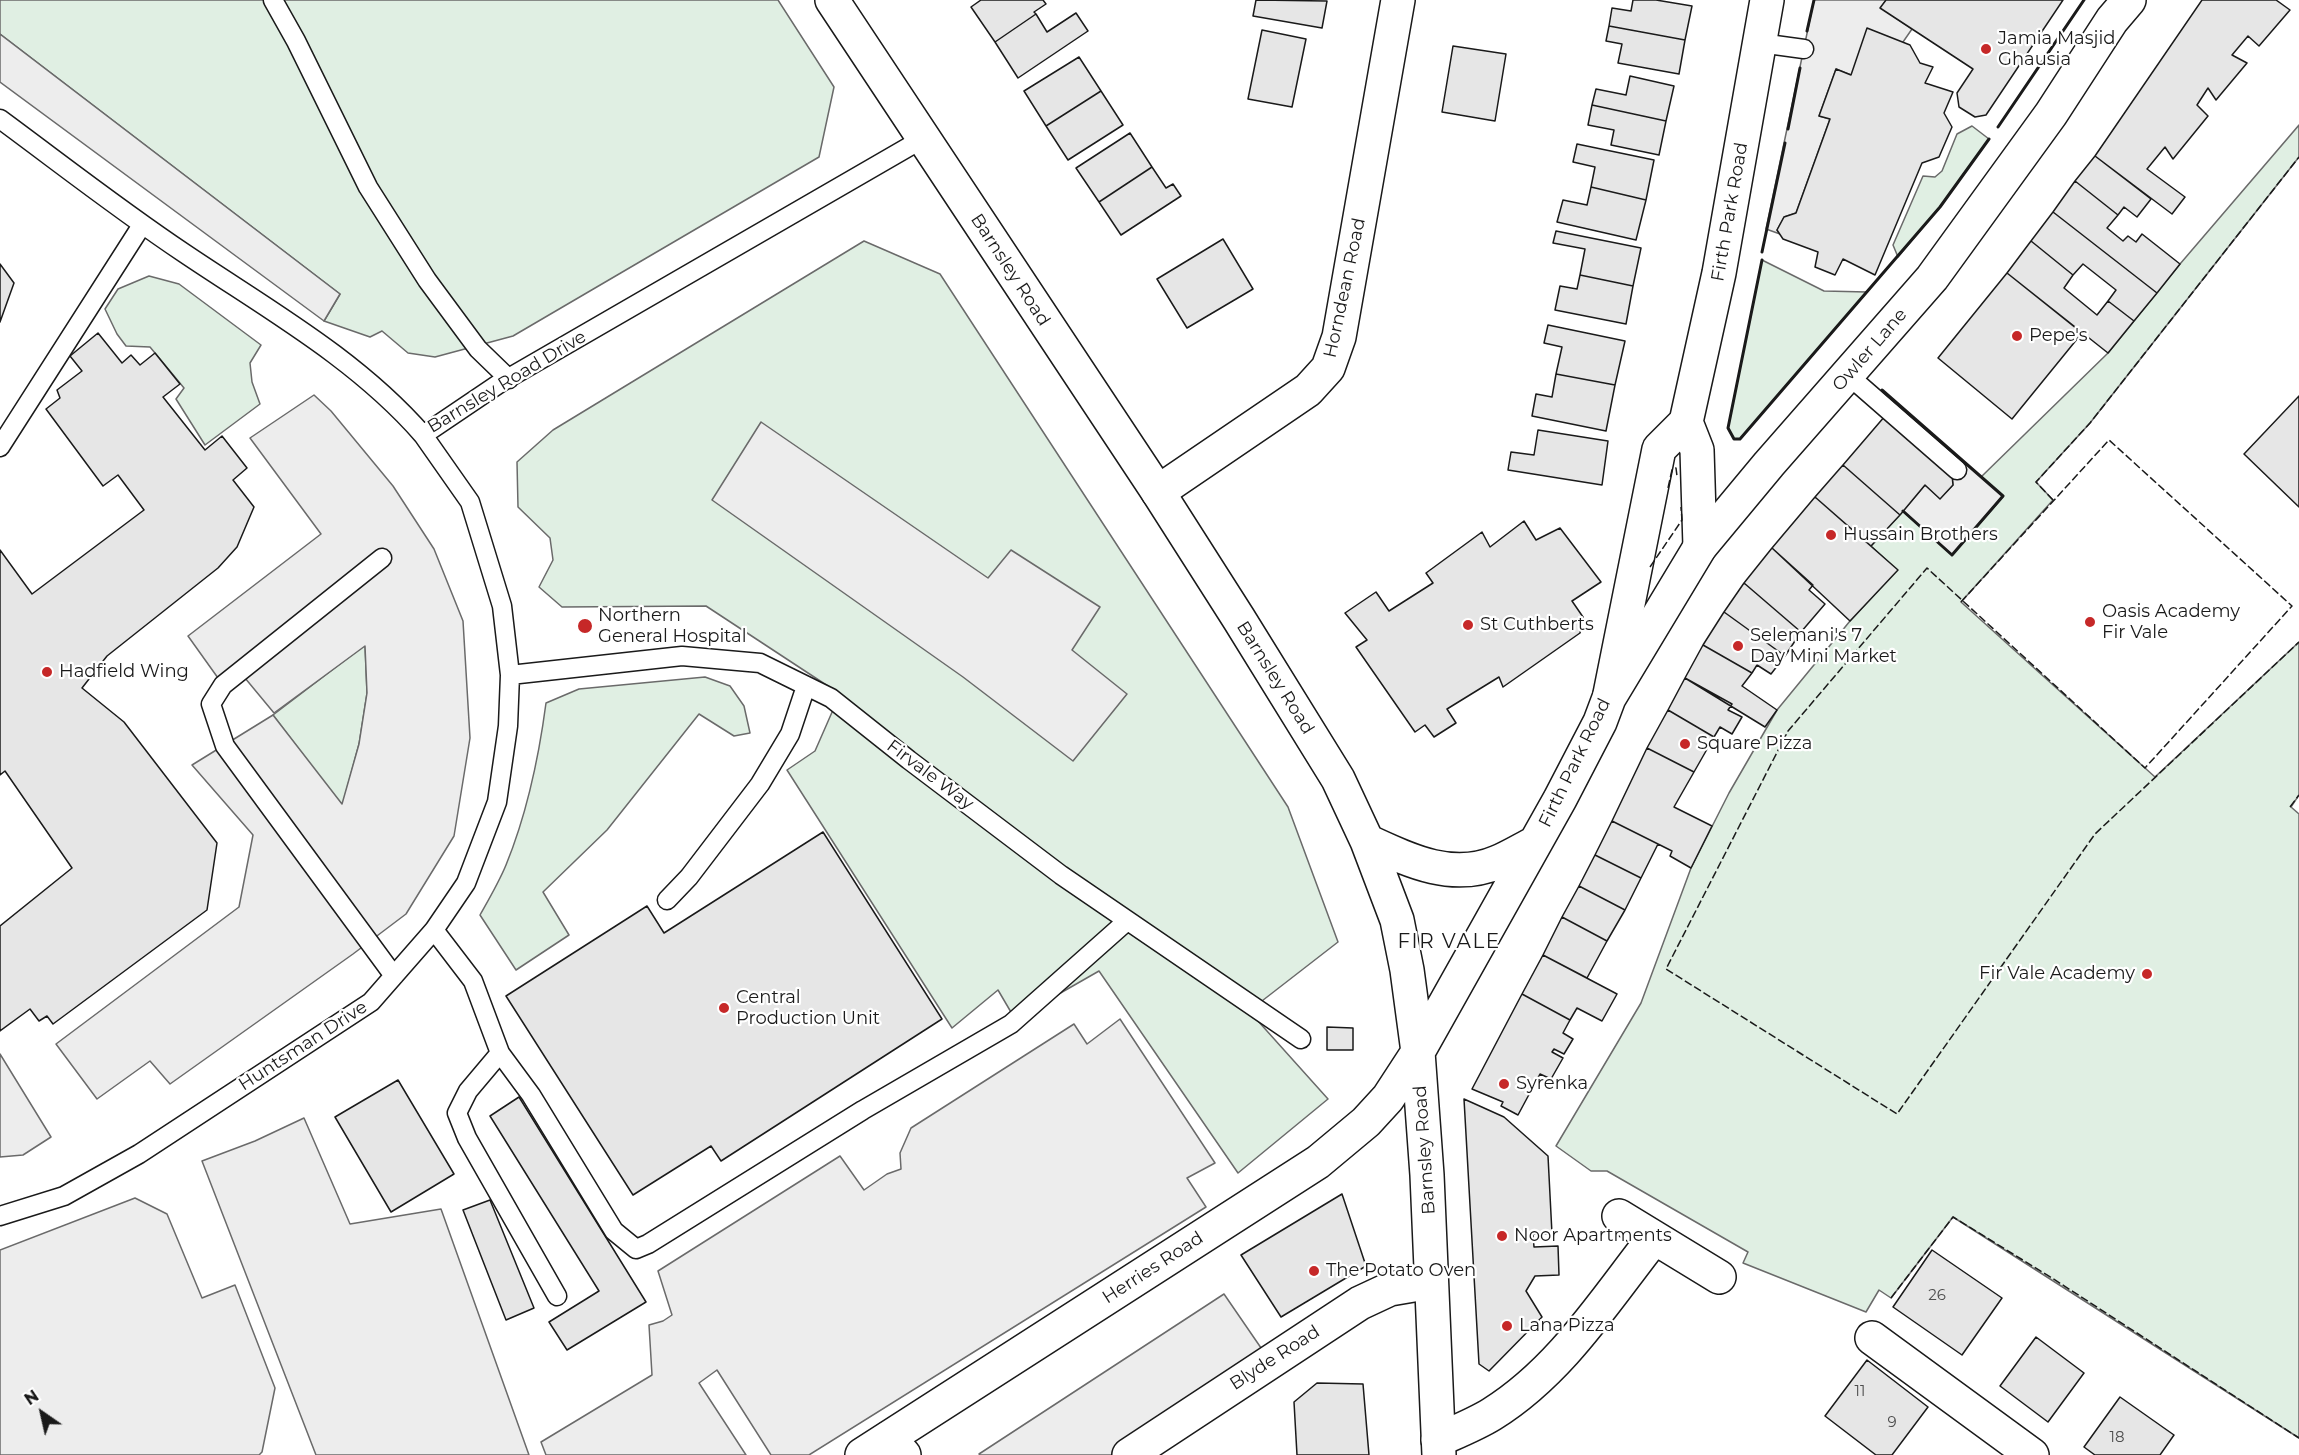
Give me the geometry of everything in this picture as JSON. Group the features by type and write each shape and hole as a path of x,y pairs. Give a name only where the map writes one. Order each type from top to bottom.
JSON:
{"main road":[{"name":"Barnsley Road","path":"832,0 1158,492 1338,779 1367,841 1397,920 1407,970 1418,1052 1427,1175 1438,1448"},
{"name":"Horndean Road","path":"1158,492 1308,390 1329,368 1339,337 1398,0"},
{"name":"Firth Park Road","path":"1418,1052 1535,843 1600,722 1610,698 1659,449 1686,422 1719,273 1767,0"},
{"name":"Owler Lane","path":"1610,698 1700,547 1769,464 1932,278 2051,114 2112,20 2128,0"},
{"path":"1686,422 1697,450 1700,547"},
{"path":"1367,841 1412,861 1438,869 1453,870 1474,869 1496,863 1535,843"},
{"name":"Herries Road","path":"862,1455 897,1446 1339,1146 1388,1098 1418,1052"},
{"path":"1619,1216 1719,1277"},
{"path":"1438,1448 1492,1414 1538,1379 1577,1339 1654,1239"},
{"name":"Blyde Road","path":"1128,1455 1360,1304 1390,1289 1431,1282"},
{"path":"1872,1338 2032,1455"}],"lane":[{"path":"273,0 296,41 368,187 427,280 465,332 478,349 509,378"},
{"path":"1760,43 1804,49"},
{"name":"Barnsley Road Drive","path":"0,119 142,225 324,347 364,377 401,410 423,435 509,378 924,138"},
{"path":"0,447 142,225"},
{"path":"1848,375 1957,470"},
{"name":"Huntsman Drive","path":"0,1216 64,1196 139,1154 371,1002 434,930 466,883 496,802 508,726 510,675 502,606 471,502 423,435"},
{"path":"382,558 223,686 211,704 225,746 394,976"},
{"name":"Firvale Way","path":"510,675 682,656 760,663 831,698 909,760 1127,921 1301,1039"},
{"path":"667,900 689,877 760,784 790,735 806,686"},
{"path":"434,930 473,981 500,1053 531,1095 614,1231 636,1249 648,1244 863,1110 1011,1024 1127,921"},
{"path":"500,1053 468,1090 457,1113 467,1138 557,1296"}],"green space":[{"path":"0,0 778,0 834,87 819,157 513,336 435,357 408,353 382,331 370,337 324,321 340,294 0,34"},
{"path":"2299,125 2299,157 2090,423 2036,482 2053,500 1961,602 2155,777 2299,642 2299,795 2291,807 2299,814 2299,1438 1953,1217 1891,1298 1879,1290 1866,1312 1743,1263 1748,1252 1607,1171 1591,1171 1556,1146 1641,1003 1691,868 1729,793 1777,710 1850,621 1897,570 1871,546 1903,511 1952,555 2003,497 1981,477 2108,353 2180,264"},
{"path":"1972,126 1989,139 1940,207 1898,257 1893,245 1923,176 1935,177 1942,171 1957,134"},
{"path":"864,241 940,274 1288,807 1338,942 1249,1011 1328,1099 1238,1173 1099,971 1015,1019 998,990 952,1028 787,770 815,751 840,694 706,606 562,607 539,587 553,560 550,538 518,507 517,462 553,430"},
{"path":"1762,260 1824,291 1867,292 1740,439 1734,439 1728,428"},
{"path":"149,276 179,284 261,345 250,363 252,382 260,404 205,445 176,399 184,388 150,347 126,346 117,334 105,309 118,289"},
{"path":"365,645 367,693 359,744 342,807 273,715"},
{"path":"705,677 730,686 744,706 750,733 734,736 699,714 607,830 543,892 569,935 516,970 480,915 503,871 520,826 536,765 546,703 579,689"}],"shaded area":[{"path":"1814,0 1886,0 1881,8 1912,29 1903,42 1851,75 1836,69 1819,116 1830,119 1796,213 1784,217 1777,230 1780,234 1766,229"},
{"path":"0,34 340,294 324,321 0,82"},
{"path":"314,395 331,411 393,486 434,549 463,621 470,738 454,836 406,914 353,954 170,1084 150,1061 97,1099 56,1044 239,907 253,835 192,765 273,715 342,804 359,744 367,693 365,646 274,713 240,672 223,685 188,636 321,534 250,438"},
{"path":"761,422 988,578 1011,550 1100,607 1072,650 1127,694 1073,761 963,677 712,500"},
{"path":"1964,462 2003,496 1952,555 1903,511 1925,485 1940,498 1953,485 1952,475"},
{"path":"1120,1019 1215,1163 1187,1178 1206,1207 809,1455 771,1455 717,1370 699,1383 746,1455 546,1455 541,1442 652,1375 649,1325 663,1321 672,1315 658,1271 840,1156 864,1190 887,1174 901,1169 900,1153 911,1128 1074,1024 1087,1044"},
{"path":"0,1054 51,1137 23,1155 0,1157"},
{"path":"304,1118 350,1224 441,1209 529,1455 316,1455 202,1161 255,1141"},
{"path":"135,1198 167,1214 202,1298 235,1285 275,1388 262,1452 259,1455 0,1455 0,1250"},
{"path":"1224,1294 1270,1361 1129,1455 979,1454"}],"building":[{"path":"981,0 1043,0 1046,4 1034,12 1036,14 995,42 971,7"},
{"path":"1256,0 1327,1 1322,28 1253,16"},
{"path":"1633,0 1656,0 1692,6 1685,40 1609,26 1612,8 1631,11"},
{"name":"Jamia Masjid Ghausia","path":"1886,0 2063,0 1986,115 1975,117 1959,107 1957,93 1973,69 1880,8"},
{"path":"2202,0 2276,0 2290,10 2259,46 2248,36 2232,55 2247,63 2216,100 2208,88 2197,105 2208,116 2173,159 2165,147 2147,169 2185,197 2172,214 2095,156"},
{"path":"1076,13 1088,31 1018,78 995,42 1036,14 1047,32"},
{"path":"1609,26 1685,40 1679,74 1618,63 1622,44 1606,41"},
{"path":"1867,28 1910,45 1920,63 1933,67 1925,83 1953,92 1944,113 1952,127 1939,157 1922,163 1875,275 1843,259 1835,275 1815,267 1818,252 1783,239 1777,230 1784,217 1796,213 1830,119 1819,116 1836,69 1851,75"},
{"path":"1262,30 1306,39 1292,107 1248,99"},
{"path":"1453,46 1506,54 1495,121 1442,112"},
{"path":"1079,57 1101,91 1046,126 1024,91"},
{"path":"1630,76 1674,86 1666,121 1592,105 1596,89 1626,95"},
{"path":"1101,91 1123,125 1068,160 1046,126"},
{"path":"1592,105 1666,121 1659,155 1611,145 1614,130 1588,125"},
{"path":"1130,133 1152,167 1099,202 1076,168"},
{"path":"1577,144 1654,160 1646,200 1591,187 1595,167 1573,162"},
{"path":"2095,156 2151,199 2137,217 2124,207 2118,215 2075,181"},
{"path":"1152,167 1166,188 1173,184 1181,196 1121,235 1099,202"},
{"path":"2075,181 2118,215 2107,228 2123,241 2128,236 2136,242 2142,234 2180,264 2157,293 2053,212"},
{"path":"1591,187 1646,200 1636,240 1557,222 1563,200 1587,205"},
{"path":"2053,212 2157,293 2134,321 2108,301 2116,290 2083,264 2073,275 2031,241"},
{"path":"1556,231 1641,248 1633,286 1580,275 1585,249 1553,243"},
{"path":"1223,239 1253,289 1187,328 1157,279"},
{"path":"2031,241 2073,275 2064,288 2097,315 2108,301 2134,321 2108,353 2007,273"},
{"path":"0,264 14,283 0,322"},
{"path":"2007,273 2082,333 2012,419 1938,358"},
{"path":"1580,275 1633,286 1626,324 1555,310 1560,286 1577,289"},
{"path":"1548,325 1625,341 1615,385 1556,374 1562,347 1544,343"},
{"name":"Hadfield Wing","path":"98,333 122,363 131,355 140,365 155,353 180,384 163,397 205,450 222,436 247,468 233,480 254,507 237,547 218,568 107,656 82,688 124,722 217,843 207,910 53,1024 47,1016 39,1021 30,1009 0,1031 0,926 72,868 5,771 0,775 0,550 32,594 144,510 118,475 103,486 46,409 60,398 57,390 82,371 70,356"},
{"path":"1556,374 1615,385 1606,431 1532,416 1536,394 1552,397"},
{"path":"2299,396 2299,507 2244,454"},
{"path":"1885,416 1952,475 1953,485 1940,499 1925,485 1900,515 1843,465"},
{"path":"1538,430 1608,441 1602,485 1508,470 1511,452 1534,455"},
{"path":"1843,465 1900,515 1871,546 1815,497"},
{"path":"1815,497 1898,570 1850,621 1772,548"},
{"name":"St Cuthberts","path":"1524,521 1536,540 1560,528 1601,582 1572,601 1583,617 1580,633 1503,687 1499,677 1447,709 1456,723 1434,737 1425,725 1415,732 1356,647 1367,640 1345,613 1376,592 1389,611 1433,583 1426,573 1482,532 1490,547"},
{"path":"1772,548 1813,585 1809,590 1825,604 1801,632 1744,583"},
{"path":"1744,583 1801,632 1785,656 1724,612"},
{"path":"1724,612 1785,656 1771,674 1757,665 1752,673 1703,645"},
{"path":"1703,645 1752,673 1742,686 1777,710 1765,727 1685,678"},
{"path":"1685,678 1732,704 1728,710 1742,717 1732,734 1720,727 1714,737 1668,710"},
{"path":"1668,710 1714,737 1694,772 1647,748"},
{"path":"1647,748 1694,772 1674,807 1712,826 1691,868 1670,856 1672,851 1612,821"},
{"path":"1612,821 1658,844 1641,878 1595,855"},
{"name":"Central Production Unit","path":"823,832 942,1019 721,1161 711,1146 633,1195 506,996 647,906 664,933"},
{"path":"1595,855 1641,878 1625,910 1579,886"},
{"path":"1579,886 1625,910 1607,941 1562,917"},
{"path":"1562,917 1607,941 1587,978 1543,955"},
{"path":"1543,955 1617,994 1602,1021 1577,1008 1570,1020 1522,994"},
{"path":"1522,994 1570,1020 1563,1033 1573,1039 1564,1054 1554,1049 1552,1052 1563,1058 1551,1079 1540,1074 1518,1115 1501,1106 1503,1102 1472,1089"},
{"path":"1327,1027 1353,1028 1353,1050 1327,1050"},
{"path":"398,1080 454,1174 391,1212 335,1117"},
{"path":"519,1097 646,1302 567,1350 549,1322 599,1291 490,1116"},
{"name":"Noor Apartments","path":"1464,1099 1504,1117 1548,1156 1552,1234 1533,1234 1534,1247 1558,1246 1559,1275 1535,1276 1526,1291 1542,1317 1489,1371 1479,1364"},
{"path":"1342,1194 1366,1266 1281,1317 1241,1255"},
{"path":"490,1200 534,1308 506,1320 463,1210"},
{"path":"1932,1250 2002,1298 1962,1355 1893,1307"},
{"path":"2036,1337 2084,1373 2048,1422 2000,1386"},
{"path":"1867,1360 1928,1407 1892,1455 1876,1455 1825,1416"},
{"path":"1317,1383 1363,1384 1369,1455 1297,1455 1294,1402"},
{"path":"2120,1397 2174,1435 2160,1455 2095,1455 2084,1447"}],"fence":[{"path":"2053,500 2036,482 2090,423 2299,157"},
{"path":"1961,602 2109,440 2292,606 2145,768 1927,568 1788,731 1666,969 1897,1114 2095,834 2299,642"},
{"path":"1668,488 1672,470 1676,468 1677,476"},
{"path":"1650,567 1682,520 1681,507"},
{"path":"2290,807 2299,795"},
{"path":"1891,1298 1953,1217 2052,1278 2299,1438"}],"wall":[{"path":"1807,31 1814,0"},
{"path":"1998,127 2084,0"},
{"path":"1788,129 1800,68"},
{"path":"1762,260 1728,428 1734,439 1740,439 1940,207 1989,139"},
{"path":"1762,252 1785,143"},
{"path":"1882,390 2003,496 1952,555 1903,511"}],"place":[{"name":"Jamia Masjid Ghausia","path":"1986,49"},
{"name":"Pepe's","path":"2017,336"},
{"name":"Hussain Brothers","path":"1831,535"},
{"name":"Oasis Academy Fir Vale","path":"2090,622"},
{"name":"St Cuthberts","path":"1468,625"},
{"name":"Northern General Hospital","path":"585,626"},
{"name":"Selemani's 7 Day Mini Market","path":"1738,646"},
{"name":"Hadfield Wing","path":"47,672"},
{"name":"Square Pizza","path":"1685,744"},
{"name":"Fir Vale Academy","path":"2147,974"},
{"name":"Central Production Unit","path":"724,1008"},
{"name":"Syrenka","path":"1504,1084"},
{"name":"Noor Apartments","path":"1502,1236"},
{"name":"The Potato Oven","path":"1314,1271"},
{"name":"Lana Pizza","path":"1507,1326"}],"district":[{"name":"FIR VALE","path":"1449,942"}]}
